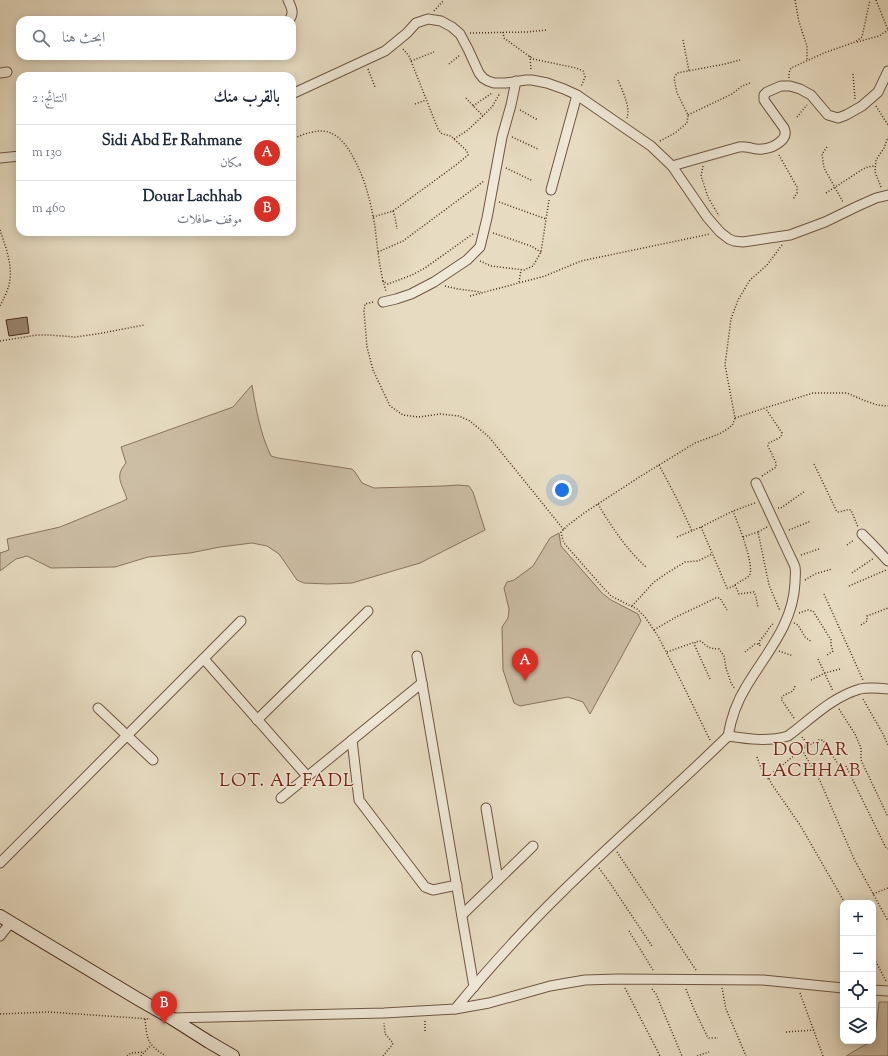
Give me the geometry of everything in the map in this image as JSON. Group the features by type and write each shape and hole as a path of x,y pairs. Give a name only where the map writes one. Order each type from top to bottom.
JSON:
{"street":[{"path":"288,0 293,12 291,16"},
{"path":"296,92 384,51 407,33 416,23 428,19 441,21 452,27 460,34 479,73 483,78 494,83 532,80 564,89 578,95 652,146 672,166 707,217 720,232 734,241 743,242 790,235 825,222 876,198 886,196"},
{"path":"672,166 743,146 762,150 782,141 786,135 786,131 764,100 764,95 767,92 781,86 790,86 800,89 810,95 828,115 838,118 846,115 872,98 878,92 888,71"},
{"path":"383,302 411,294 434,282 467,260 480,247 491,199 503,132 516,81"},
{"path":"551,190 578,95"},
{"path":"0,158 16,156"},
{"path":"455,1009 487,971 562,892 728,736 731,722 740,697 773,647 786,621 791,607 795,586 795,568 792,559 756,484"},
{"path":"862,534 888,561"},
{"path":"257,720 368,611"},
{"path":"0,863 241,621"},
{"path":"417,656 474,987"},
{"path":"204,659 307,776"},
{"path":"281,798 422,683"},
{"path":"728,736 750,740 766,740 788,736 836,700 863,689 888,689"},
{"path":"98,708 153,760"},
{"path":"352,740 359,800 425,887 433,890 457,885"},
{"path":"486,808 498,880"},
{"path":"462,915 533,846"},
{"path":"0,936 5,919 171,1018 227,1055"},
{"path":"171,1018 384,1013 455,1009 489,1003 550,986 585,980 763,980 840,988"},
{"path":"876,990 888,991"}],"path":[{"path":"428,19 444,0"},
{"path":"795,0 799,22 807,46 807,61"},
{"path":"855,42 862,37 870,0"},
{"path":"790,86 788,73 791,68 824,53 878,36 888,30 876,0"},
{"path":"460,34 547,30"},
{"path":"502,32 504,38 533,59 583,71 585,77 578,95"},
{"path":"683,40 689,71"},
{"path":"373,217 393,211 468,155 467,151 451,136 442,134 438,129 411,61 406,52 396,42"},
{"path":"449,64 468,49"},
{"path":"411,61 434,52"},
{"path":"530,56 532,80"},
{"path":"365,60 375,88"},
{"path":"652,146 675,133 687,123 688,115 677,93 674,78 677,73 740,60"},
{"path":"853,74 856,109"},
{"path":"618,80 629,113 623,126"},
{"path":"454,139 468,130 492,107 506,83"},
{"path":"688,115 732,94 742,86 750,83"},
{"path":"473,106 492,93"},
{"path":"466,98 483,116"},
{"path":"872,98 888,125"},
{"path":"414,104 427,100"},
{"path":"797,117 808,104 816,101"},
{"path":"511,105 538,120"},
{"path":"296,137 310,132 325,132 334,134 347,146 365,183 373,217 383,281 388,284 412,275 425,268 485,227 531,246 541,252"},
{"path":"503,132 538,149"},
{"path":"886,196 875,172 875,166 876,160 884,148 888,136"},
{"path":"773,146 797,186 797,193 793,199"},
{"path":"827,147 822,154 824,168 848,211"},
{"path":"705,156 701,176 708,197 720,218"},
{"path":"826,193 862,169 875,166"},
{"path":"378,252 403,241 433,220 496,168 532,181"},
{"path":"471,256 491,266 524,270 533,266 541,252 551,190"},
{"path":"491,199 546,219"},
{"path":"393,211 397,229"},
{"path":"0,230 7,250 10,279 0,306"},
{"path":"470,296 545,276 581,261 720,232"},
{"path":"714,749 667,653 645,617 637,608 611,596 564,543 561,532 584,513 659,465 695,443 719,434 733,424 735,418 725,365 731,318 738,300 750,280 767,265 790,235"},
{"path":"519,282 521,270"},
{"path":"434,282 458,289 482,292"},
{"path":"383,302 365,304 364,311 367,347 373,370 390,406 403,416 419,417 440,414 459,416 470,421 489,437 564,530"},
{"path":"0,341 49,334 75,337 144,325"},
{"path":"735,418 813,393 847,393 877,405 888,406"},
{"path":"756,484 757,480 776,467 776,463 768,446 769,443 781,437 782,433 765,408"},
{"path":"814,464 837,512 842,512 846,509 851,510 862,534"},
{"path":"659,465 692,531"},
{"path":"769,510 781,508 805,491"},
{"path":"677,537 733,511 764,500"},
{"path":"598,504 612,528 636,558 646,567"},
{"path":"700,527 727,588 731,588 749,576 750,572 750,562 743,537 733,511"},
{"path":"780,534 811,522"},
{"path":"743,537 775,524"},
{"path":"758,532 769,585 786,621 798,625 805,637 812,642"},
{"path":"792,559 819,549"},
{"path":"852,574 881,553"},
{"path":"632,606 654,582 667,572 685,562 698,561 712,554"},
{"path":"795,586 815,574 832,569"},
{"path":"849,586 888,569"},
{"path":"735,585 740,594 754,592 758,607"},
{"path":"824,594 863,689 888,744"},
{"path":"654,630 676,617 716,598 720,598 727,610"},
{"path":"861,625 867,621 867,616 888,608"},
{"path":"786,621 808,610 814,611 831,640 833,651 827,655"},
{"path":"759,644 760,640 766,635 768,628 773,624"},
{"path":"667,653 700,641 711,649 719,649 724,656 726,668 740,697"},
{"path":"695,642 694,646 710,680"},
{"path":"744,652 755,644 759,644"},
{"path":"759,644 766,658"},
{"path":"773,647 781,653 793,656"},
{"path":"818,659 836,700 855,734 861,748 861,760 888,817"},
{"path":"810,680 825,673 840,669"},
{"path":"795,686 793,691 781,699 806,742 806,747"},
{"path":"771,783 769,776 806,747 819,740 823,740 841,769"},
{"path":"802,750 820,781 854,858 888,921"},
{"path":"757,757 761,768 800,825 843,900"},
{"path":"846,766 886,848 888,849"},
{"path":"613,845 703,980"},
{"path":"594,862 610,883 652,946"},
{"path":"873,894 888,888"},
{"path":"628,931 658,980"},
{"path":"876,962 888,986"},
{"path":"621,979 660,1056"},
{"path":"645,979 656,994 682,1056"},
{"path":"682,980 707,1036 710,1038 718,1038"},
{"path":"720,980 726,1009 746,1056"},
{"path":"796,984 823,1056"},
{"path":"0,1014 49,1012 145,1019 151,1018"},
{"path":"383,1056 393,1043 385,1034 384,1013"},
{"path":"145,1019 147,1037 151,1045 157,1051 166,1056"},
{"path":"786,1032 814,1030"},
{"path":"141,1056 151,1045"},
{"path":"127,1056 131,1053 144,1052"},
{"path":"697,1056 709,1052"}],"shaded area":[{"path":"252,385 261,430 271,456 352,469 362,483 374,488 458,485 469,486 473,492 485,530 420,563 352,583 304,583 297,580 279,554 267,546 252,543 190,553 148,557 115,567 51,568 27,556 16,559 0,571 0,553 9,550 7,539 60,527 127,499 120,480 120,472 126,463 121,447 233,407"},
{"path":"559,533 561,546 602,593 611,600 638,614 641,621 590,714 583,702 568,697 520,706 514,703 503,670 502,627 508,618 509,609 504,588 507,582 514,580 533,566 550,538"},
{"path":"879,1002 888,1002 888,1056 846,1056 866,1044 876,1044"}],"building":[{"path":"27,317 29,333 9,336 6,320"}],"place":[{"name":"Sidi Abd Er Rahmane","path":"525,681"},
{"name":"Douar Lachhab","path":"164,1024"}],"district":[{"name":"DOUAR LACHHAB","path":"811,761"},
{"name":"LOT. AL FADL","path":"287,782"}]}
